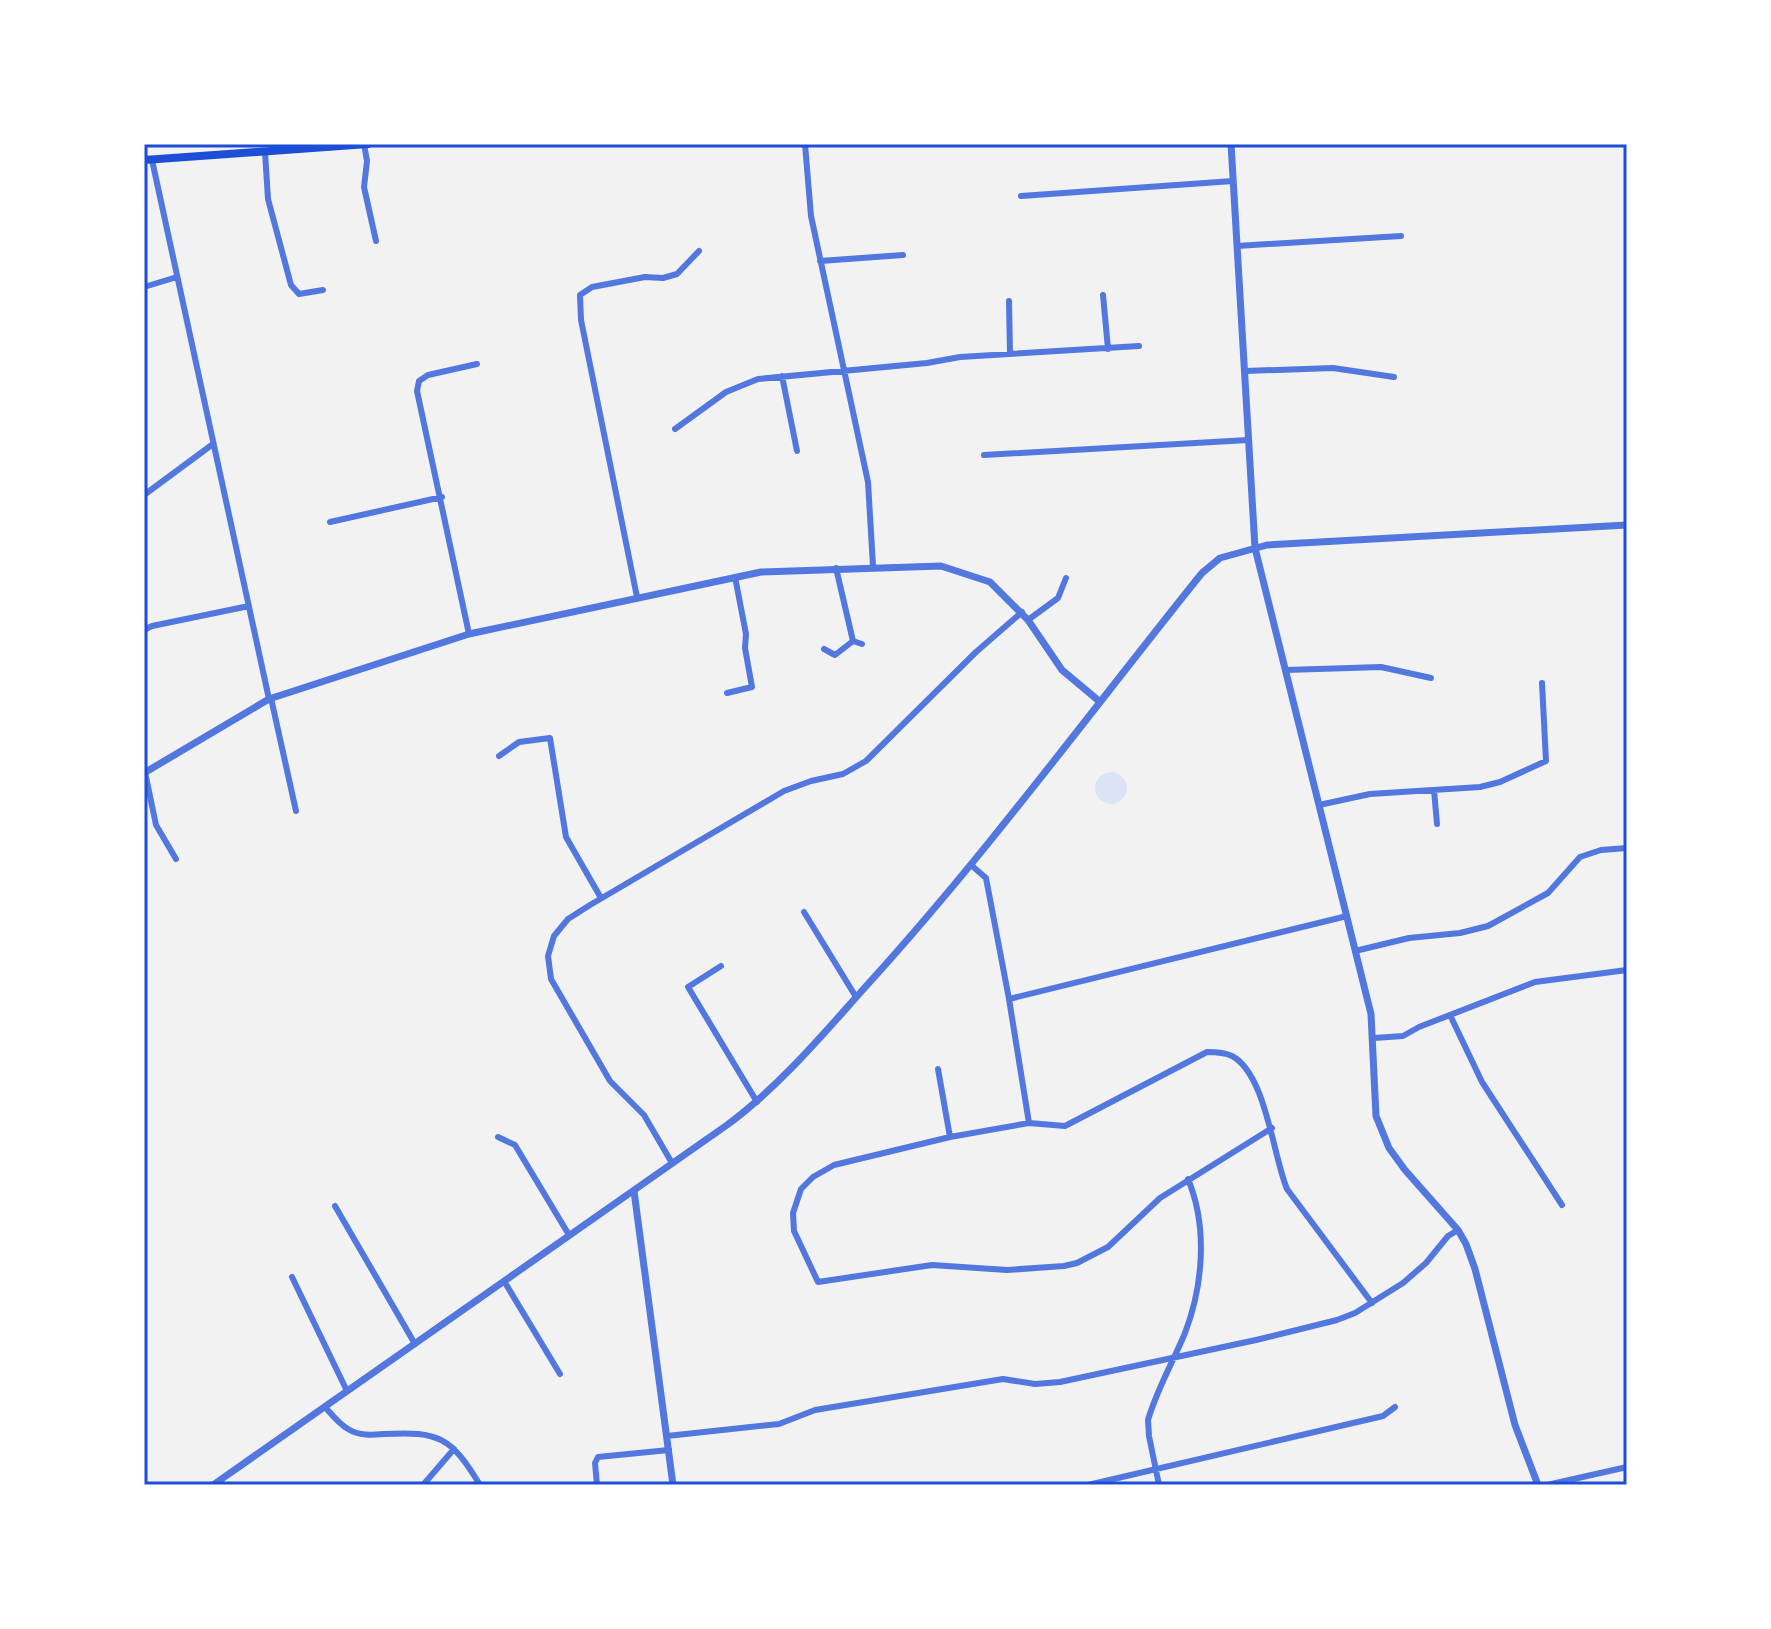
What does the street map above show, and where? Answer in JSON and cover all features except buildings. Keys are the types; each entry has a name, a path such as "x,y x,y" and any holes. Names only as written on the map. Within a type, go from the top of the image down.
{"main road":[{"path":"148,160 366,144"}],"street":[{"path":"366,144 364,187 376,241"},
{"path":"805,144 811,216 868,482 873,566"},
{"path":"1231,144 1255,548 1371,1014 1374,1106 1381,1135 1405,1170 1458,1230 1475,1269 1515,1425 1538,1485"},
{"path":"265,152 268,199 291,285 299,294 323,290"},
{"path":"148,160 296,811"},
{"path":"1021,196 1233,181"},
{"path":"1237,246 1401,236"},
{"path":"637,597 581,320 580,295 592,287 677,274 699,251"},
{"path":"820,261 903,255"},
{"path":"144,287 177,277"},
{"path":"1103,295 1108,349"},
{"path":"1009,301 1010,354"},
{"path":"675,429 726,392 758,379 960,357 1139,346"},
{"path":"469,634 417,391 419,381 428,375 477,364"},
{"path":"1245,371 1333,368 1394,377"},
{"path":"782,376 797,451"},
{"path":"984,455 1248,440"},
{"path":"144,495 213,444"},
{"path":"330,522 442,497"},
{"path":"213,1485 757,1102 944,899 1209,565 1220,558 1255,548 1627,525"},
{"path":"176,859 156,825 144,773 270,698 469,634 761,572 941,566 990,582 1025,616 1062,670 1099,701"},
{"path":"836,568 853,641"},
{"path":"727,693 752,687 735,577"},
{"path":"672,1163 644,1115 610,1081 549,971 549,948 557,930 568,919 601,898 784,791 843,774 866,761 985,644 1058,598 1066,578"},
{"path":"144,630 249,606"},
{"path":"853,641 862,644"},
{"path":"824,649 835,655 853,641"},
{"path":"1286,670 1381,667 1431,678"},
{"path":"1319,805 1370,794 1489,786 1546,761 1542,683"},
{"path":"499,756 519,742 550,738 566,837 601,898"},
{"path":"1434,790 1437,824"},
{"path":"1355,951 1409,938 1460,933 1488,926 1548,893 1580,857 1593,851 1627,848"},
{"path":"971,865 986,878 1029,1123"},
{"path":"804,912 856,997"},
{"path":"1009,999 1347,916"},
{"path":"721,966 688,987 757,1102"},
{"path":"1374,1038 1403,1036 1535,982 1627,970"},
{"path":"1450,1015 1482,1082 1562,1205"},
{"path":"1272,1128 1160,1198 1108,1247 1064,1266 1007,1270 932,1265 818,1282 794,1231 793,1213 801,1189 813,1177 834,1165 950,1137 1029,1123 1065,1126 1207,1052 1232,1056 1241,1063 1254,1083 1272,1128 1278,1168 1287,1189 1372,1303"},
{"path":"938,1069 950,1137"},
{"path":"498,1137 515,1145 569,1235"},
{"path":"1159,1485 1148,1420 1186,1329 1200,1277 1200,1229 1196,1201 1188,1179"},
{"path":"634,1191 673,1485"},
{"path":"335,1206 415,1344"},
{"path":"667,1436 779,1424 815,1410 1003,1379 1048,1384 1173,1359 1337,1320 1372,1303 1416,1273 1448,1236 1458,1230"},
{"path":"292,1277 347,1391"},
{"path":"504,1281 560,1374"},
{"path":"325,1407 343,1426 355,1433 425,1433 436,1436 454,1449 480,1485"},
{"path":"1088,1485 1383,1416 1395,1407"},
{"path":"423,1485 454,1449"},
{"path":"597,1485 595,1463 598,1457 669,1450"},
{"path":"1547,1485 1627,1467"}],"shaded area":[{"path":"1111,772 1122,777 1127,788 1122,799 1111,804 1100,799 1095,788 1100,777"}]}
